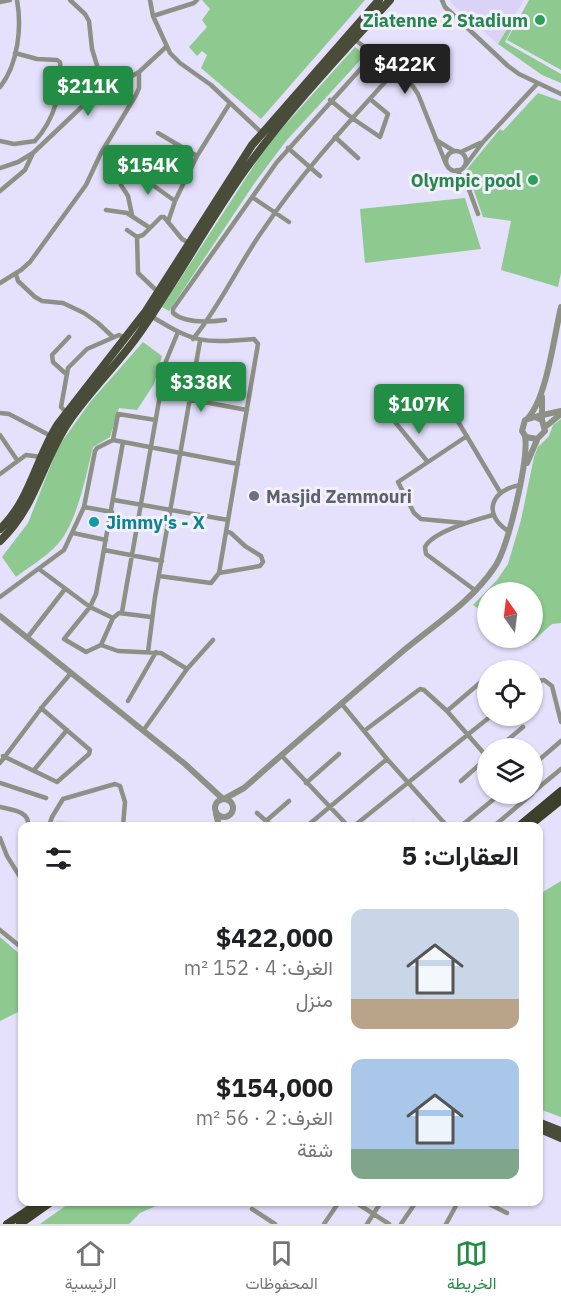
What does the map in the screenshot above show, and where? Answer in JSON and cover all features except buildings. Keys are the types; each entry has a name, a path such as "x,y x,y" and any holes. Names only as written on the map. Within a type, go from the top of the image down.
{"highway":[{"path":"524,822 561,791"},
{"path":"534,822 561,800"},
{"path":"7,1224 34,1206"},
{"path":"20,1224 45,1206"}],"main road":[{"path":"0,529 21,504 51,436 66,412 126,338 158,292 236,168 262,133 379,0"},
{"path":"0,541 18,522 29,505 52,449 65,428 140,333 249,164 272,134 390,0"},
{"path":"543,1124 561,1131"},
{"path":"543,1130 561,1138"}],"street":[{"path":"0,3 10,0"},
{"path":"0,86 15,53 20,22 17,0"},
{"path":"70,0 89,21 93,49 105,91"},
{"path":"150,0 153,16 166,47 174,58 202,78 262,133"},
{"path":"153,16 194,3 196,0"},
{"path":"442,0 445,7 508,66 537,84 561,94"},
{"path":"354,39 410,82 418,94 446,164 451,169 457,170 465,165 483,142 537,84"},
{"path":"0,168 18,162 33,153 90,99 139,72 166,47"},
{"path":"15,53 24,57 59,60 60,62 57,102 35,141"},
{"path":"225,320 207,322 177,316 173,313 173,309 288,148 373,55"},
{"path":"193,339 207,322 275,213 335,137 396,70"},
{"path":"0,284 30,262 86,185 101,153 136,95 139,88 139,72"},
{"path":"330,100 377,136 381,136 388,114 370,99"},
{"path":"168,222 189,171 230,103"},
{"path":"158,133 197,156"},
{"path":"335,137 358,158"},
{"path":"434,138 454,152"},
{"path":"0,141 14,144 35,141 42,145"},
{"path":"446,164 448,155 483,142"},
{"path":"288,148 320,176"},
{"path":"461,152 466,159 465,165"},
{"path":"0,191 25,170 33,153"},
{"path":"176,201 132,171 156,154 189,171"},
{"path":"457,170 468,187 478,214"},
{"path":"122,185 128,196 132,215"},
{"path":"252,198 289,222"},
{"path":"106,210 132,215 150,228"},
{"path":"136,237 143,235 161,217 182,239 189,243"},
{"path":"127,230 136,237 138,273 158,292"},
{"path":"16,274 18,281 42,301 63,303 84,313 112,337"},
{"path":"537,417 561,307"},
{"path":"152,315 178,332 200,341 228,342 254,339 258,342 219,573 211,583 159,576"},
{"path":"122,612 166,361 178,332"},
{"path":"66,412 61,406 65,373 68,368 87,349 118,335 126,338"},
{"path":"65,373 53,362 52,355 69,337"},
{"path":"148,652 151,617 200,341"},
{"path":"542,390 534,410 545,427"},
{"path":"160,394 247,410"},
{"path":"447,404 500,492"},
{"path":"524,469 525,436 522,427 537,417 561,412"},
{"path":"215,809 218,802 244,788 417,639 456,611 476,591 496,565 505,546 524,469 537,439 543,435 545,427 561,412"},
{"path":"0,413 9,414 51,436"},
{"path":"113,440 118,414 156,420"},
{"path":"395,422 427,461"},
{"path":"0,435 18,460"},
{"path":"464,524 421,519 414,513 398,482 467,436"},
{"path":"525,436 537,439"},
{"path":"0,597 64,550 84,507 95,451 98,448 113,440 238,464"},
{"path":"123,442 96,594 90,606 64,639 86,652 101,645 113,618 122,612 151,617"},
{"path":"0,474 30,454 41,457"},
{"path":"508,531 493,515 493,504 500,492 520,485"},
{"path":"114,500 228,520"},
{"path":"84,507 112,512"},
{"path":"476,591 424,551 426,543 432,539 464,524 493,515"},
{"path":"219,573 260,566 263,562 261,556 226,531"},
{"path":"73,533 106,540"},
{"path":"104,550 162,561"},
{"path":"39,569 90,606 113,618"},
{"path":"27,638 65,589"},
{"path":"0,616 185,764 204,783 230,801 233,807"},
{"path":"143,731 187,669 213,640"},
{"path":"101,645 118,651 156,652 168,656 187,669"},
{"path":"128,700 156,652"},
{"path":"0,763 3,756 71,673"},
{"path":"543,680 552,686 561,722"},
{"path":"447,711 477,685"},
{"path":"364,731 420,688 447,711 477,747"},
{"path":"341,703 443,822"},
{"path":"3,756 59,782 89,753 90,750 41,708"},
{"path":"359,822 479,726"},
{"path":"510,738 523,727"},
{"path":"34,770 67,730"},
{"path":"543,757 561,741"},
{"path":"306,783 339,754"},
{"path":"281,755 344,822"},
{"path":"312,822 387,759"},
{"path":"461,781 477,767"},
{"path":"543,784 561,769"},
{"path":"0,783 46,798"},
{"path":"204,783 218,822"},
{"path":"51,822 52,817 63,800 115,784 120,786 125,800 123,822"},
{"path":"228,822 244,788"},
{"path":"257,813 266,821 289,801"},
{"path":"466,822 488,804"},
{"path":"499,822 520,804"},
{"path":"0,807 24,814 29,822"},
{"path":"215,809 221,817 230,816"},
{"path":"0,838 7,856 18,874"},
{"path":"0,930 18,945"},
{"path":"324,1224 336,1206"},
{"path":"361,1206 389,1224"},
{"path":"367,1224 379,1206"},
{"path":"401,1224 413,1206"},
{"path":"446,1224 456,1206"},
{"path":"493,1206 507,1213"},
{"path":"252,1209 275,1224"}],"shaded area":[{"path":"451,0 524,0 498,44 451,3"}],"green space":[{"path":"202,0 365,0 261,119 201,68 207,55 202,51 197,56 189,47 207,27 202,20 210,9"},
{"name":"Ziatenne 2 Stadium","path":"529,0 561,0 561,70 507,40"},
{"path":"513,19 517,20 505,42 561,74 561,83 542,75 498,44"},
{"path":"355,47 365,55 286,141 256,181 169,311 162,307 268,144"},
{"name":"Olympic pool","path":"538,93 561,101 561,273 558,287 501,270 511,221 483,217 474,191 463,174 500,129 503,131"},
{"path":"465,198 481,249 365,263 360,209"},
{"path":"143,342 162,356 154,384 137,410 119,408 110,437 93,447 79,501 62,539 45,556 16,577 2,557 28,523 58,447 91,401"},
{"path":"561,419 561,623 552,624 543,632 543,582 495,582 508,564 521,520 534,457 538,447 549,436 553,425"},
{"path":"561,881 561,1117 543,1110 543,892"},
{"path":"0,937 18,953 18,1012 0,1021"},
{"path":"65,1206 156,1206 140,1213 129,1224 40,1224"}],"place":[{"name":"Ziatenne 2 Stadium","path":"540,20"},
{"name":"Olympic pool","path":"533,180"},
{"name":"Masjid Zemmouri","path":"254,496"},
{"name":"Jimmy's - X","path":"94,522"}]}
